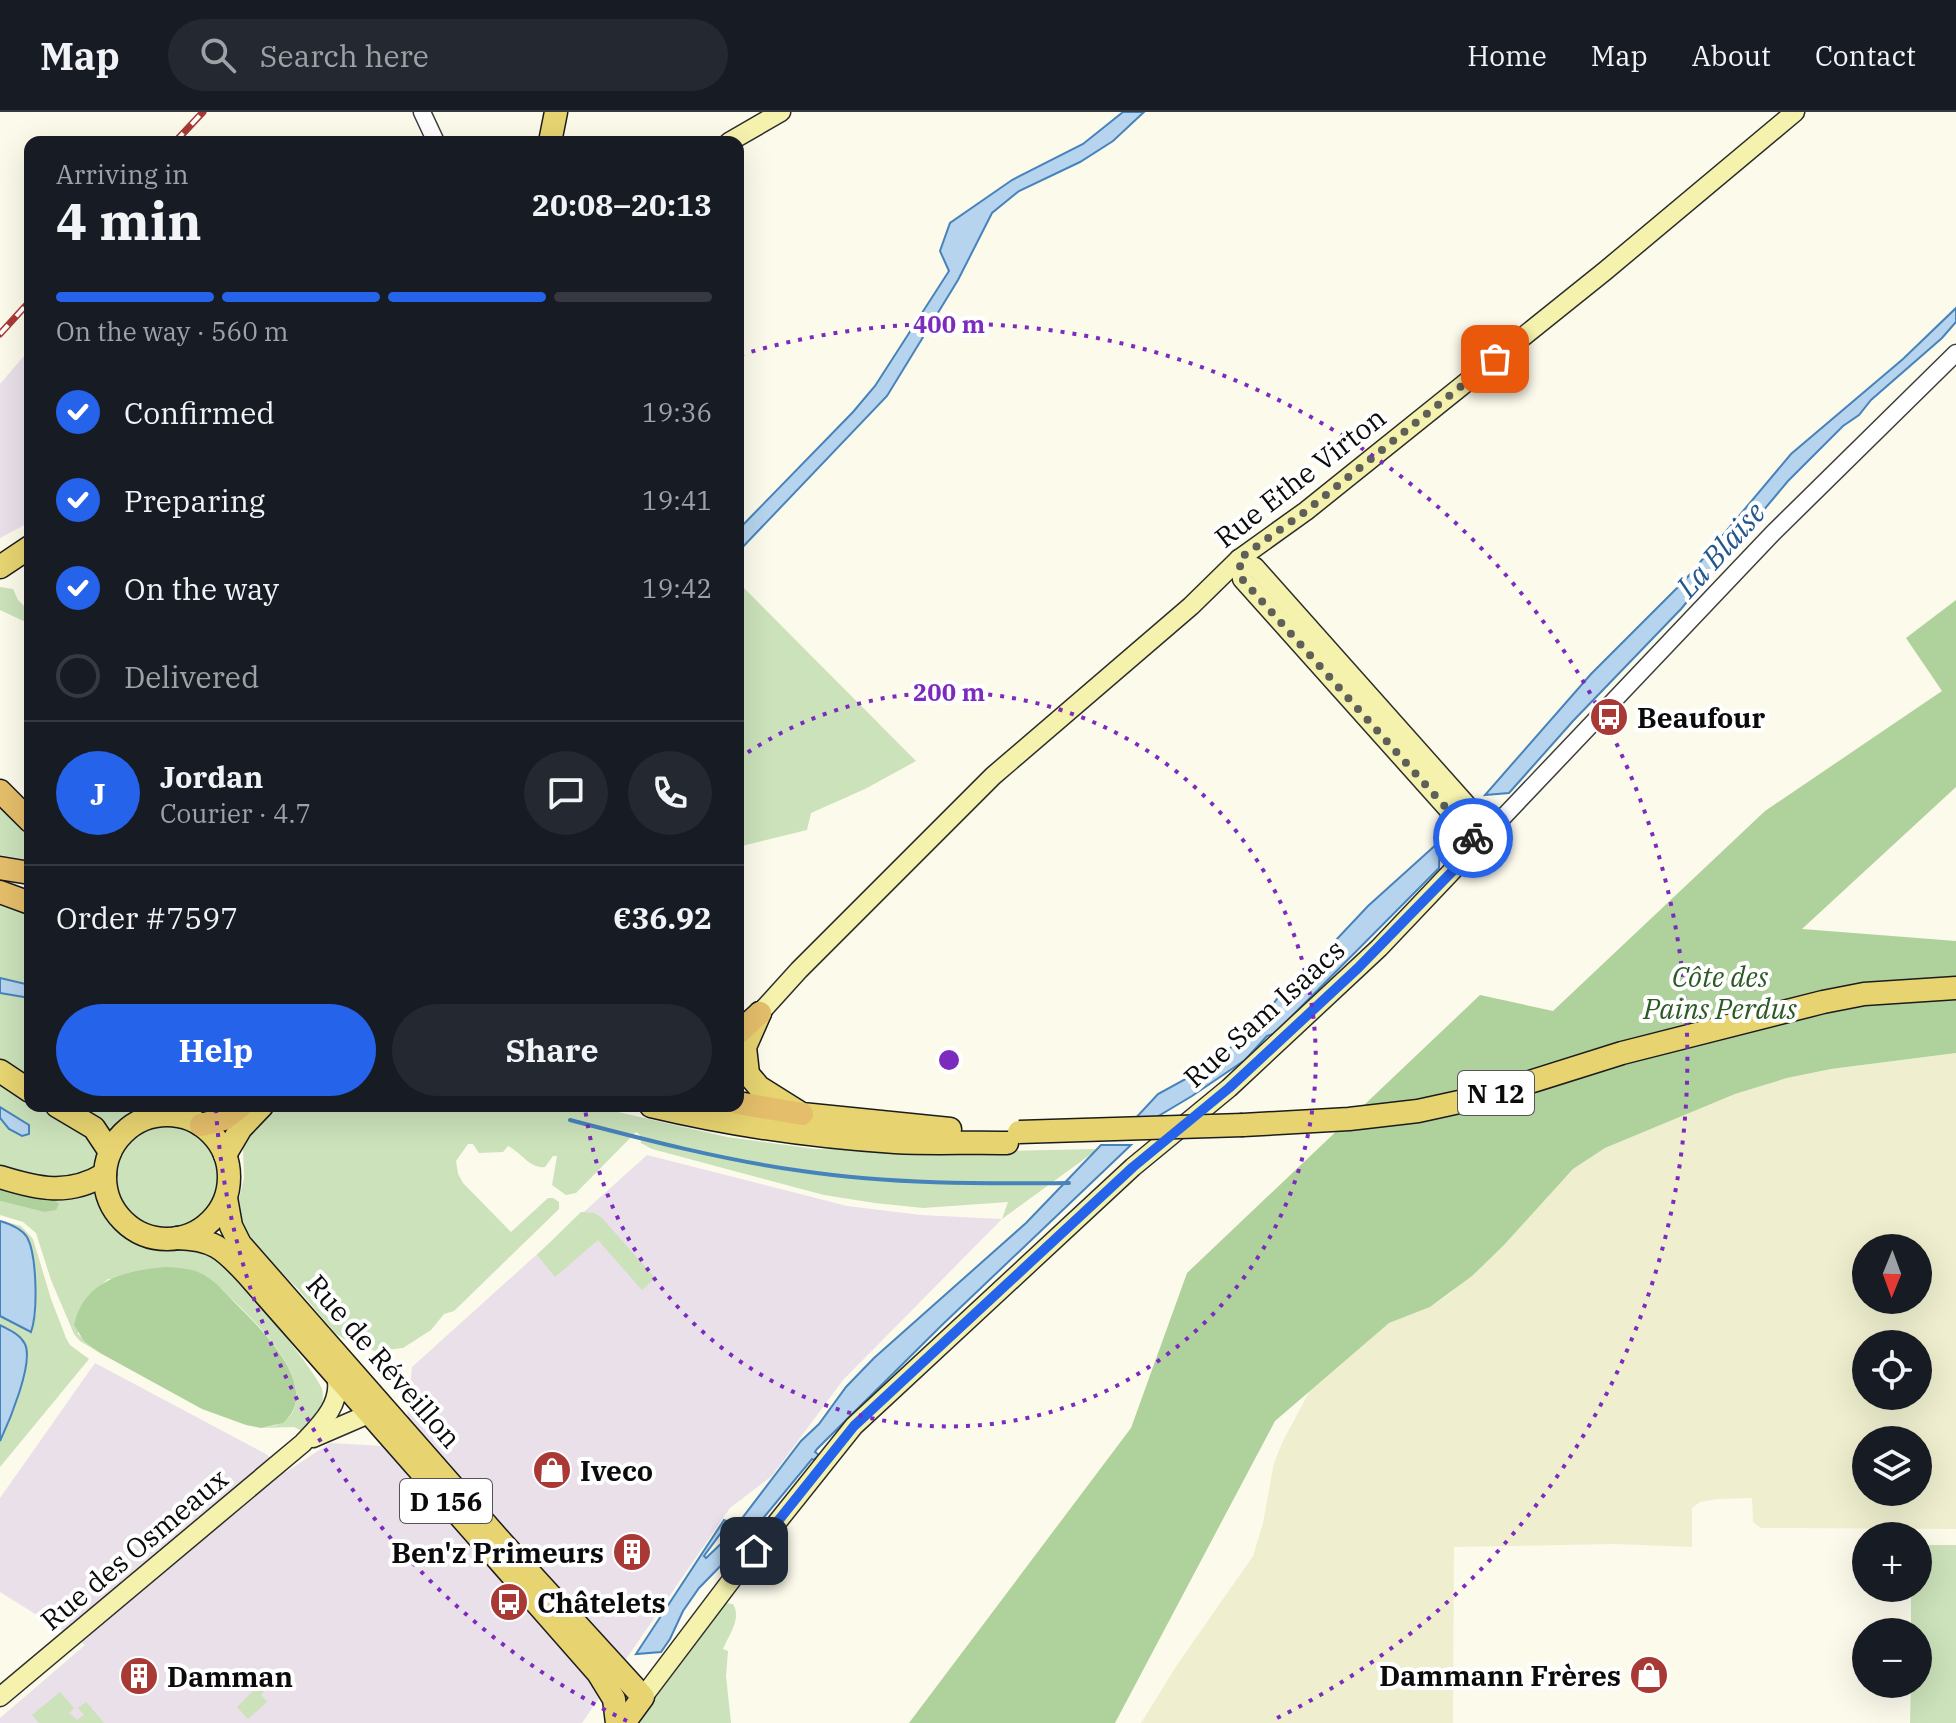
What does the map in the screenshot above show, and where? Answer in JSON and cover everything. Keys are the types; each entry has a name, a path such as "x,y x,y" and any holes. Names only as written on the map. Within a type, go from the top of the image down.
{"highway":[{"path":"0,791 24,815"},
{"path":"0,868 24,872"},
{"path":"0,889 24,900"},
{"path":"744,1028 760,1013"},
{"name":"N 12","path":"744,1104 802,1114"},
{"path":"201,1125 224,1119 233,1112"}],"main road":[{"path":"551,136 556,112"},
{"path":"562,136 565,112"},
{"path":"739,136 781,112"},
{"name":"Rue Ethe Virton","path":"760,1013 993,776 1191,606 1245,568 1306,511 1605,271 1795,112"},
{"path":"0,553 24,539"},
{"path":"0,567 24,551"},
{"path":"1245,568 1484,837"},
{"name":"Rue Sam Isaacs","path":"634,1709 739,1570 854,1426 1133,1167 1229,1088 1379,948 1484,837"},
{"path":"0,889 24,891"},
{"name":"N 12","path":"682,1112 769,1129 899,1142 1235,1131 1431,1109 1482,1097 1622,1053 1742,1022 1864,994 1956,988"},
{"path":"760,1013 745,1047 748,1074 759,1087 802,1114"},
{"path":"0,1071 24,1087"},
{"path":"0,1177 69,1189 86,1185 108,1163 128,1128 149,1117 173,1115 201,1125 216,1138 225,1155 229,1173 226,1198 216,1215 196,1232 177,1238 151,1237 128,1225 112,1205 106,1187 108,1163 94,1128 67,1112"},
{"path":"225,1155 241,1128 256,1112"},
{"name":"N 12","path":"802,1114 1013,1138"},
{"name":"Rue de Réveillon","path":"226,1198 231,1226 240,1244 367,1402 598,1673 634,1709"},
{"name":"Rue de Réveillon","path":"177,1238 203,1240 227,1252 336,1375 367,1402 498,1538 634,1709"},
{"path":"331,1409 337,1394 336,1375"},
{"name":"Rue des Osmeaux","path":"303,1443 331,1409 367,1402"},
{"name":"Rue des Osmeaux","path":"0,1697 303,1443 367,1402"},
{"name":"Rue de Réveillon","path":"598,1673 614,1699 617,1723"}],"street":[{"path":"422,112 433,136"},
{"name":"Rue Sam Isaacs","path":"1484,837 1767,540 1956,353"}],"shaded area":[{"path":"24,356 24,525 0,538 0,384"},
{"path":"647,1155 847,1206 921,1215 1002,1219 843,1380 772,1476 730,1508 582,1723 0,1723 0,1718 85,1645 0,1592 0,1498 95,1363 266,1454 286,1472 330,1443 382,1446 407,1418 412,1367"}],"green space":[{"path":"0,587 13,589 24,606 24,621 0,610"},
{"path":"744,588 916,761 865,789 811,813 807,830 744,846"},
{"name":"Côte des Pains Perdus","path":"1956,600 1956,787 1802,929 1956,941 1956,1053 1831,1069 1787,1078 1735,1094 1605,1148 1573,1169 1472,1276 1430,1307 1389,1323 1275,1421 1115,1723 909,1723 1131,1428 1187,1273 1480,995 1553,1011 1765,811 1942,691 1906,638"},
{"path":"0,797 24,819 24,859 0,855"},
{"path":"0,905 24,910 24,984 0,978"},
{"path":"0,993 24,997 24,1079 0,1064"},
{"name":"Côte des Pains Perdus","path":"1956,1053 1956,1529 1932,1529 1932,1522 1852,1522 1852,1528 1761,1528 1753,1522 1752,1498 1718,1499 1700,1502 1692,1508 1692,1547 1615,1544 1454,1547 1453,1723 1141,1723 1177,1665 1253,1556 1263,1523 1274,1463 1315,1381 1389,1323 1430,1307 1449,1294 1504,1245 1573,1169 1605,1148 1735,1094 1787,1078"},
{"path":"0,1083 24,1097 24,1112 54,1112 60,1115 77,1127 99,1150 95,1167 73,1183 0,1167"},
{"path":"77,1112 142,1112 121,1124 108,1137"},
{"path":"268,1112 618,1112 727,1137 815,1149 952,1152 1098,1149 1002,1219 1008,1202 923,1208 824,1195 652,1149 641,1143 641,1136 636,1132 576,1193 566,1195 552,1185 557,1156 553,1156 545,1167 540,1167 508,1146 503,1152 479,1153 473,1144 468,1144 456,1161 458,1174 511,1232 548,1198 559,1202 559,1209 454,1311 444,1314 431,1330 403,1348 377,1351 360,1348 336,1334 297,1288 260,1252 241,1225 238,1203 244,1178 243,1149 259,1120"},
{"path":"168,1126 188,1130 205,1141 216,1158 220,1178 216,1198 205,1215 188,1226 168,1230 148,1226 131,1215 120,1198 116,1178 120,1158 131,1141 148,1130"},
{"path":"0,1186 53,1199 59,1204 56,1210 44,1212 0,1201"},
{"path":"97,1186 106,1213 133,1240 159,1249 207,1249 233,1273 289,1341 322,1389 321,1408 307,1427 302,1431 294,1427 261,1428 282,1422 293,1411 296,1390 292,1374 272,1341 221,1288 108,1279 86,1302 78,1334 100,1353 80,1341 74,1334 51,1280 36,1233 23,1222 0,1215 0,1201 44,1212 53,1199"},
{"path":"581,1212 601,1217 655,1278 642,1290 598,1240 555,1277 537,1255"},
{"path":"0,1220 21,1226 33,1239 66,1338 70,1345 89,1359 0,1467 0,1441 23,1378 15,1333 0,1325 0,1316 31,1332 36,1305 32,1278 12,1224"},
{"path":"167,1267 194,1271 210,1279 275,1347 293,1379 296,1395 293,1410 283,1423 261,1428 202,1409 100,1353 84,1341 74,1325 79,1309 98,1287 123,1275"},
{"path":"1932,1545 1956,1545 1956,1723 1910,1723 1911,1698 1932,1698 1932,1618 1911,1618 1911,1602 1932,1602"},
{"path":"726,1603 733,1604 736,1615 723,1649 728,1651 726,1676 731,1723 635,1723"},
{"path":"261,1683 266,1689 261,1695 267,1702 248,1719 237,1707"},
{"path":"60,1692 74,1708 69,1713 77,1720 84,1715 78,1708 86,1702 104,1723 39,1723 32,1715"}],"water":[{"path":"1123,112 1144,112 1113,141 1080,162 1019,191 992,213 958,280 887,396 744,546 744,524 875,386 949,271 940,251 950,223 1012,180 1083,144"},
{"name":"La Blaise","path":"1956,308 1956,322 1942,338 1871,400 1859,415 1843,426 1788,481 1681,609 1573,721 1509,793 1485,795 1591,674 1686,579 1791,454 1903,359"},
{"path":"1440,841 1439,868 1274,1034 1267,1036 1245,1060 1192,1096 1155,1118 1132,1122 1158,1094 1204,1069 1258,1024 1283,991 1299,979 1298,974 1304,974 1368,906"},
{"path":"0,978 24,984 24,997 0,993"},
{"path":"0,1107 29,1125 29,1134 22,1136 9,1129 0,1118"},
{"path":"1101,1145 1131,1145 817,1449 815,1452 819,1455 812,1459 741,1545 699,1588 661,1652 636,1654 724,1520 729,1522 704,1556 706,1558 727,1538 846,1387 874,1358 1026,1223"},
{"path":"0,1221 22,1231 30,1245 35,1284 31,1332 0,1316"},
{"path":"0,1325 20,1338 27,1353 19,1392 0,1441"}],"waterway":[{"path":"570,1120 714,1155 835,1175 935,1182 1069,1183"}],"railway":[{"path":"181,136 203,112"},
{"path":"0,334 24,308"}],"way so far":[{"path":"1473,838 1242,579 1239,559 1306,511 1495,359"}],"place":[{"name":"Beaufour","path":"1609,717"},
{"name":"Iveco","path":"552,1470"},
{"name":"Ben'z Primeurs","path":"632,1552"},
{"name":"Châtelets","path":"509,1602"},
{"name":"Dammann Frères","path":"1649,1675"},
{"name":"Damman","path":"139,1676"}],"route":[{"path":"754,1551 854,1426 989,1298 1133,1167 1229,1088 1379,948 1479,844 1473,838"}]}
